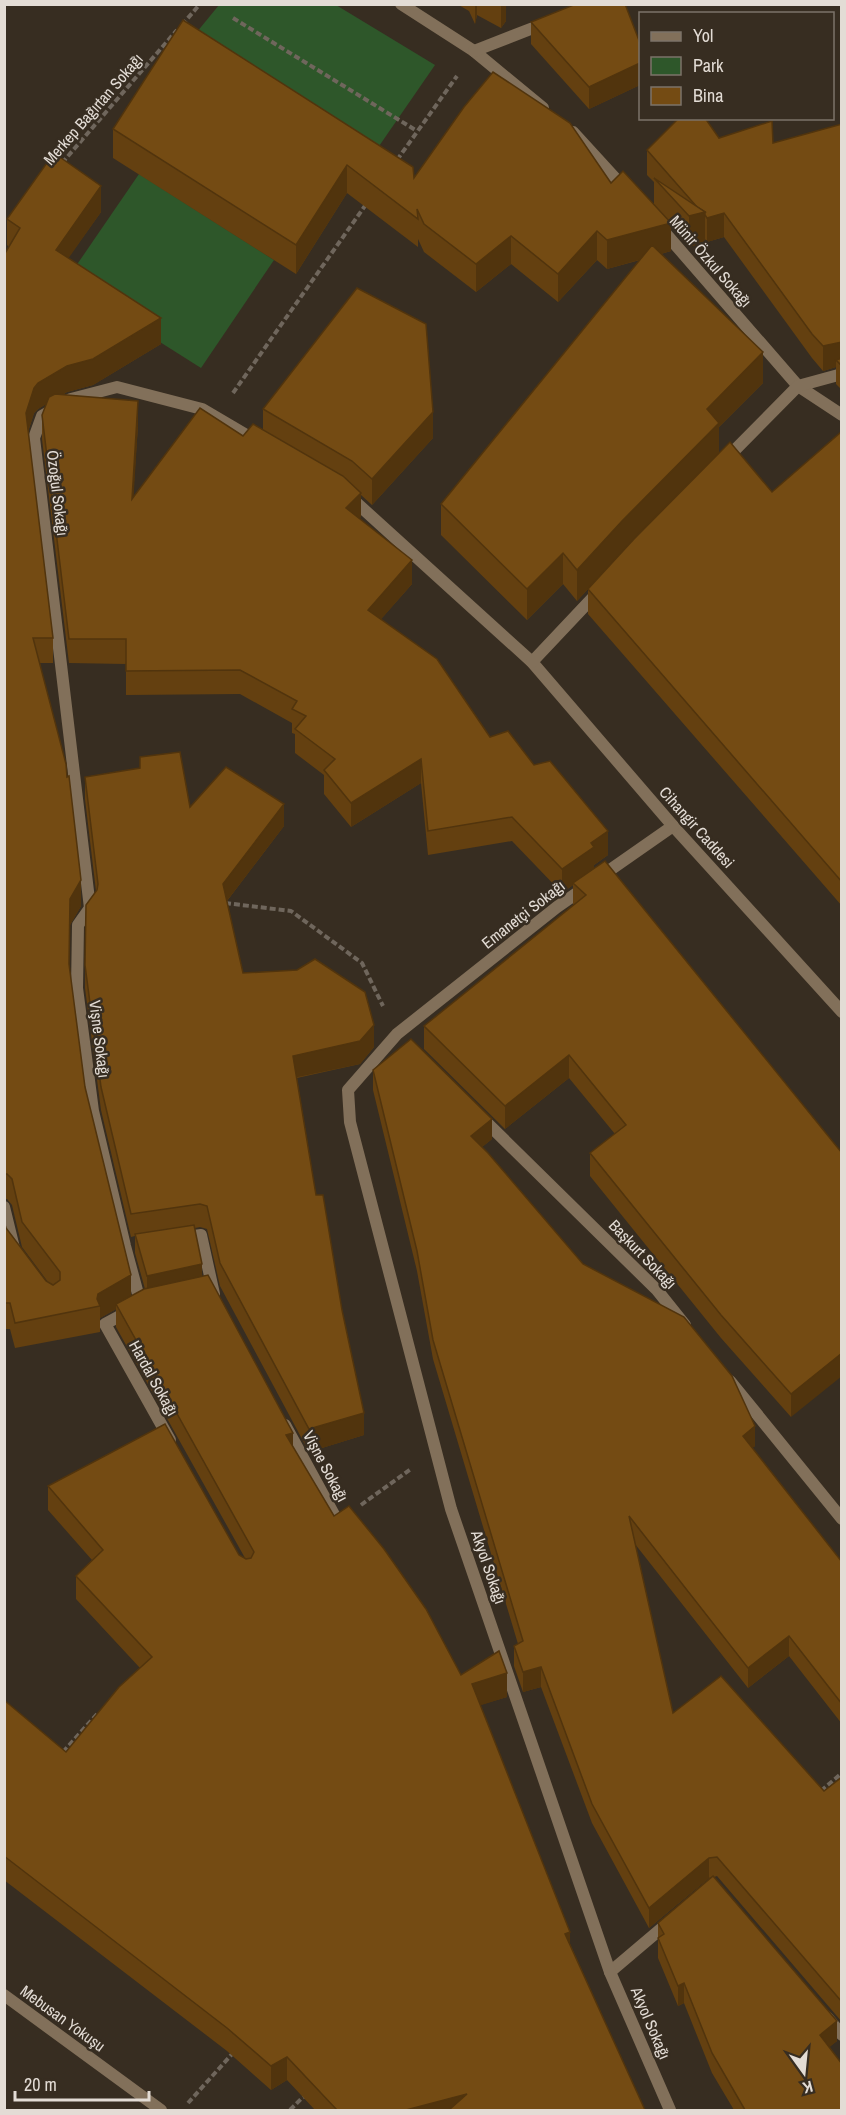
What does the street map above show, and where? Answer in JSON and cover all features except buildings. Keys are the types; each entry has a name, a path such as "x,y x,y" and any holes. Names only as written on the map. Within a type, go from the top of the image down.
{"street":[{"path":"400,4 474,51 562,123 575,134 636,201"},
{"path":"474,51 562,17"},
{"name":"Münir Özkul Sokağı","path":"652,218 798,386 842,415"},
{"path":"717,468 798,386 842,374"},
{"name":"Özoğul Sokağı","path":"90,908 34,438 42,416 71,399 117,387 202,409 267,447"},
{"path":"338,488 348,494 532,662 606,582"},
{"name":"Cihangir Caddesi","path":"532,662 673,826 842,1012"},
{"name":"Emanetçi Sokağı","path":"401,1038 557,907 673,826"},
{"name":"Vişne Sokağı","path":"90,908 78,925 76,988 93,1111 146,1304 105,1324"},
{"name":"Akyol Sokağı","path":"401,1038 348,1090 350,1122 451,1509 610,1972 670,2110"},
{"name":"Başkurt Sokağı","path":"473,1108 657,1290 694,1336"},
{"path":"4,1208 14,1251 21,1260"},
{"path":"168,1239 201,1235 207,1290 223,1310"},
{"name":"Hardal Sokağı","path":"105,1324 176,1449"},
{"path":"723,1372 842,1519"},
{"name":"Vişne Sokağı","path":"278,1410 338,1522"},
{"path":"610,1972 680,1913"},
{"name":"Mebusan Yokuşu","path":"4,1995 160,2110"},
{"path":"818,2008 842,2035"}],"path":[{"name":"Merkep Bağırtan Sokağı","path":"59,166 200,4"},
{"path":"233,18 417,131"},
{"path":"390,169 474,51"},
{"path":"216,417 370,198"},
{"path":"220,903 291,911 362,963 401,1038"},
{"path":"338,1522 436,1451"},
{"path":"61,1755 106,1705"},
{"path":"815,1796 842,1773"},
{"path":"182,2110 234,2052"},
{"path":"290,2110 311,2093"}],"green space":[{"path":"219,5 336,5 435,65 366,165 183,49"},
{"path":"139,174 274,260 201,368 65,282"}]}
